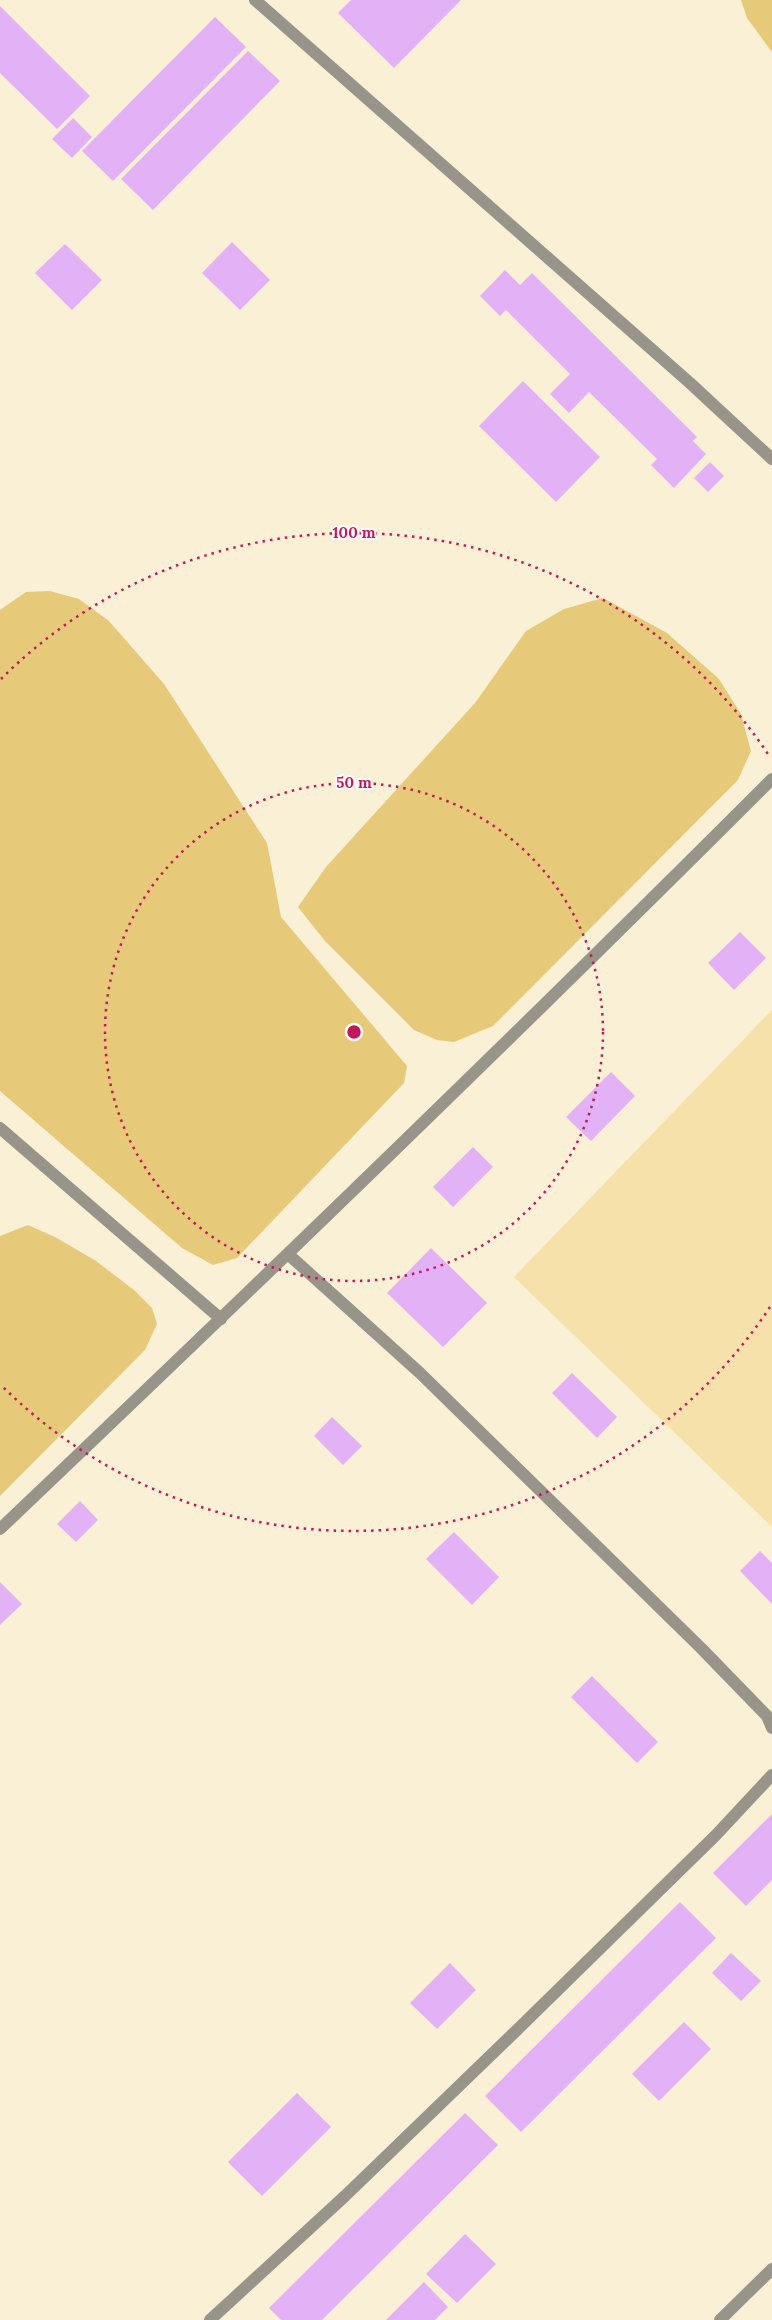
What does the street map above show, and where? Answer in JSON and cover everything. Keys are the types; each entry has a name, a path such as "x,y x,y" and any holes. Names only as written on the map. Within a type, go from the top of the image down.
{"lane":[{"path":"255,0 690,383 772,459"},
{"path":"0,1529 289,1255 567,984 772,779"},
{"path":"0,1128 221,1319"},
{"path":"289,1255 420,1373 680,1628 767,1716 772,1728"},
{"path":"210,2320 345,2196 520,2027 716,1835 772,1775"},
{"path":"720,2320 772,2269"}],"shaded area":[{"path":"741,0 772,0 772,52 747,18"},
{"path":"50,591 79,599 109,621 164,684 267,843 281,917 407,1066 404,1083 237,1258 213,1265 182,1248 0,1091 0,610 26,592"},
{"path":"603,598 667,633 719,679 741,714 751,751 738,780 493,1026 454,1042 437,1040 414,1030 325,941 298,907 326,867 475,703 526,631 564,609"},
{"path":"772,1010 772,1527 514,1277"},
{"path":"28,1225 55,1237 96,1261 134,1290 152,1308 157,1324 145,1350 0,1496 0,1236"}],"building":[{"path":"351,0 461,0 394,68 338,13"},
{"path":"0,6 90,96 57,129 0,73"},
{"path":"215,17 246,47 113,181 82,151"},
{"path":"248,51 280,81 153,210 121,179"},
{"path":"73,118 92,137 72,158 52,139"},
{"path":"232,242 270,280 240,310 202,273"},
{"path":"65,244 102,280 72,310 35,273"},
{"path":"505,270 520,285 532,273 697,437 693,441 706,454 674,488 651,465 657,459 589,392 569,413 550,394 570,374 506,310 500,316 480,296"},
{"path":"523,381 600,457 556,502 479,426"},
{"path":"710,462 724,476 708,492 694,478"},
{"path":"740,932 766,958 734,990 708,963"},
{"path":"611,1072 635,1096 591,1141 566,1117"},
{"path":"473,1147 493,1167 453,1207 433,1187"},
{"path":"431,1248 487,1303 443,1347 387,1293"},
{"path":"572,1373 617,1417 597,1438 552,1393"},
{"path":"332,1417 362,1446 343,1465 314,1436"},
{"path":"80,1501 98,1520 76,1542 57,1524"},
{"path":"454,1532 499,1577 472,1605 426,1559"},
{"path":"760,1551 772,1563 772,1604 740,1571"},
{"path":"0,1582 22,1604 0,1625"},
{"path":"592,1676 658,1742 637,1763 571,1697"},
{"path":"772,1814 772,1880 746,1906 713,1873"},
{"path":"680,1902 716,1938 521,2132 485,2096"},
{"path":"731,1953 761,1981 741,2001 712,1973"},
{"path":"450,1963 476,1990 437,2029 410,2003"},
{"path":"684,2022 711,2049 659,2101 632,2074"},
{"path":"297,2093 331,2127 262,2196 228,2162"},
{"path":"465,2113 498,2145 322,2320 281,2320 269,2308"},
{"path":"465,2234 496,2264 457,2303 426,2274"},
{"path":"424,2282 448,2307 435,2320 386,2320"}]}
